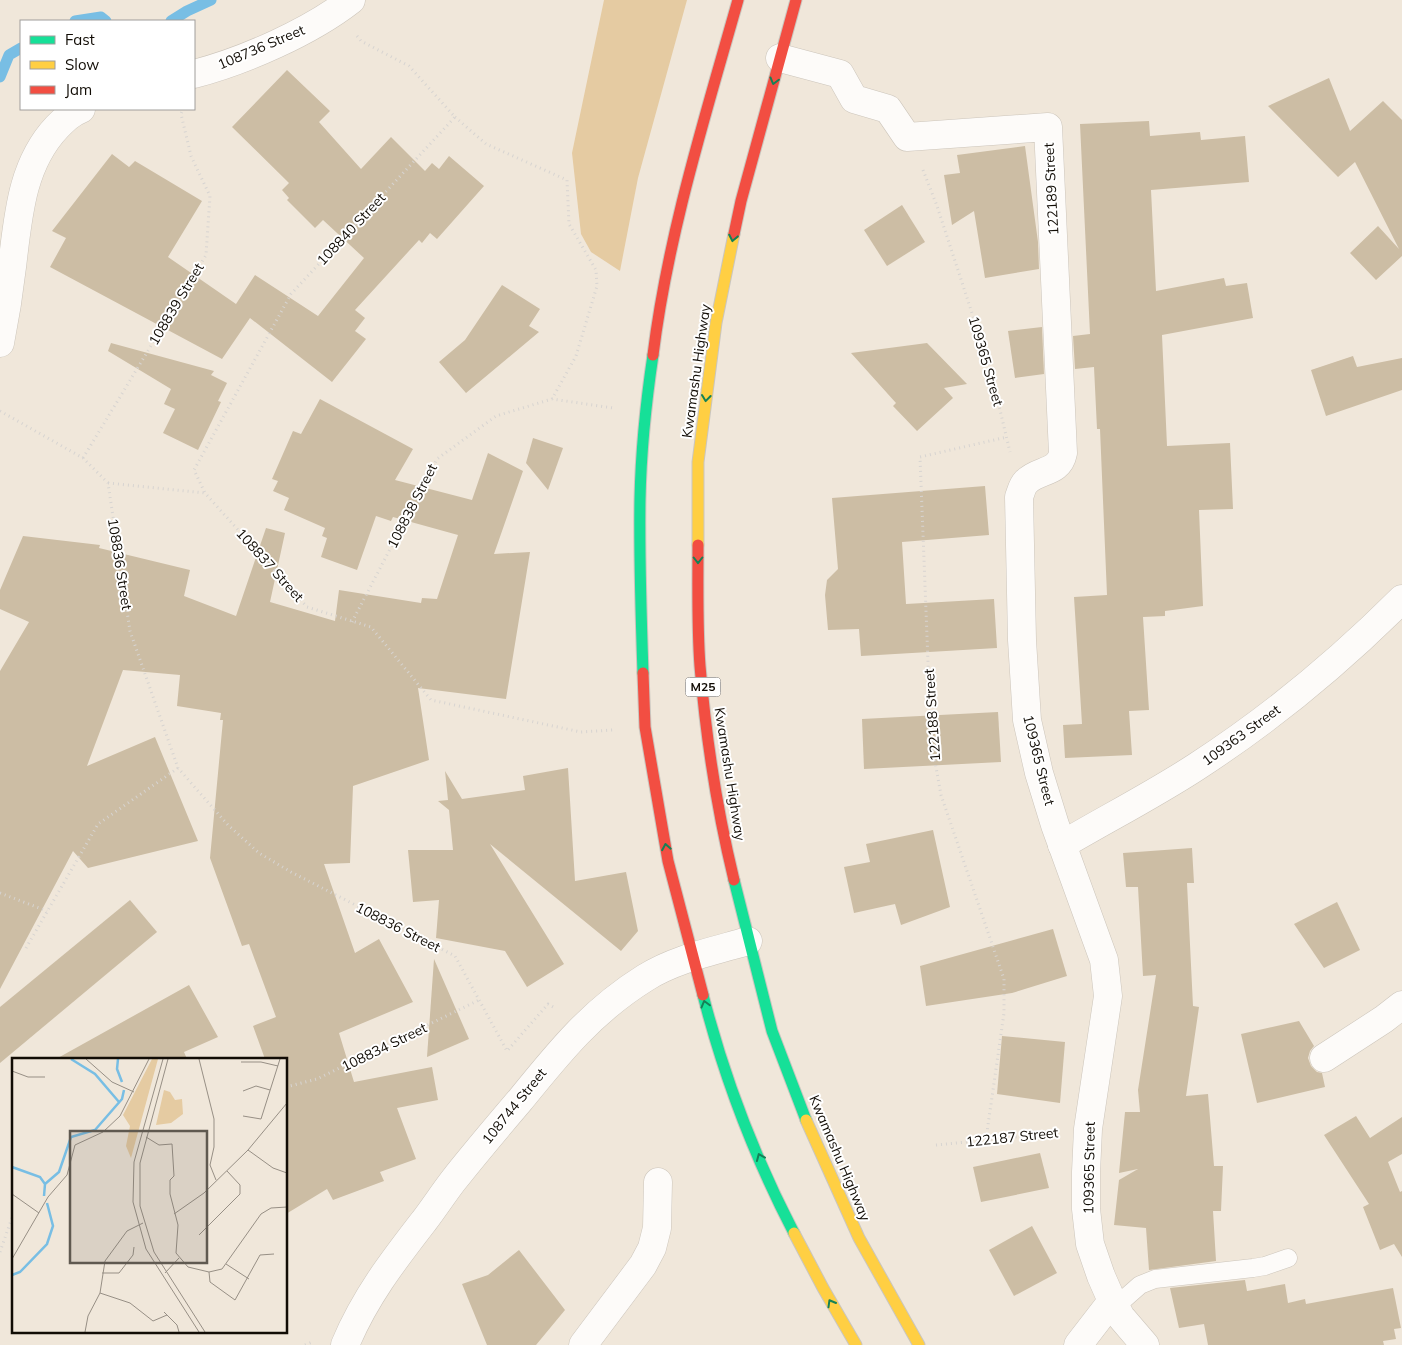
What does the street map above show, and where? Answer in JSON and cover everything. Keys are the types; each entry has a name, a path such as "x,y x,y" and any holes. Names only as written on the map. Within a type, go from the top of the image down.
{"main road":[{"path":"738,0 690,168 658,313 645,413 640,498 640,593 645,727 668,861 712,1031 745,1124 781,1208 823,1288 856,1345"},
{"name":"Kwamashu Highway","path":"796,0 741,201 716,323 698,462 698,585 702,685 712,773 726,848 772,1031 811,1132 859,1238 920,1345"}],"street":[{"name":"108736 Street","path":"195,74 253,54 294,36 344,5"},
{"path":"780,58 840,74 854,99 888,109 907,137"},
{"path":"0,343 21,197 32,166 48,136 71,113 78,110"},
{"name":"122189 Street","path":"907,137 1048,128 1063,453 1058,466 1027,480 1019,497"},
{"name":"109365 Street","path":"1019,497 1022,640 1027,720 1039,773 1062,845 1104,960 1108,996 1088,1129 1086,1209 1090,1244 1101,1276 1121,1317 1145,1345"},
{"name":"109363 Street","path":"1062,845 1197,767 1279,708 1370,631 1402,599"},
{"name":"108744 Street","path":"345,1345 352,1328 385,1272 462,1170 551,1060 584,1024 646,977 669,966 748,941"},
{"path":"1324,1058 1402,1005"},
{"path":"583,1345 643,1265 652,1248 657,1228 658,1182"},
{"path":"1078,1345 1114,1304"}],"lane":[{"path":"1114,1304 1140,1285 1155,1279 1259,1267 1288,1258"}],"path":[{"path":"344,5 361,41 409,66 455,117 486,144 567,180 569,224 596,270 597,286 576,356 552,399"},
{"name":"108839 Street","path":"83,458 206,255 210,196 192,156 181,114 183,110"},
{"name":"108840 Street","path":"205,493 194,470 291,294 455,117"},
{"name":"109365 Street","path":"907,137 920,162 940,215 990,368 1019,497"},
{"name":"108838 Street","path":"352,622 437,459 496,416 552,399 645,413"},
{"path":"0,411 83,458 108,483 205,493"},
{"name":"122188 Street","path":"986,1139 1004,1013 1004,979 941,795 931,739 920,457 1007,437"},
{"name":"108836 Street","path":"108,483 130,631 178,768 228,825 259,853 291,872 455,956 507,1050 548,1004 584,1024"},
{"name":"108837 Street","path":"205,493 307,607 371,627 431,700 581,732 645,727"},
{"path":"26,948 98,824 178,768"},
{"path":"0,893 47,911"},
{"name":"108834 Street","path":"288,1086 317,1079 479,1000"},
{"name":"122187 Street","path":"936,1145 1088,1129"},
{"path":"0,1252 12,1218"}],"shaded area":[{"path":"604,0 687,0 638,178 620,271 591,252 581,234 572,153"}],"building":[{"path":"287,70 330,111 319,122 361,169 391,137 425,171 432,163 439,169 449,156 484,186 437,239 430,233 422,243 419,240 355,310 365,318 355,331 366,339 332,382 250,318 222,359 50,267 66,238 52,231 112,154 129,167 135,161 202,201 168,257 236,304 255,275 318,316 364,258 323,220 315,228 287,200 289,198 282,190 289,183 232,127"},
{"path":"1329,78 1350,131 1383,101 1402,120 1402,256 1376,280 1350,253 1378,226 1399,249 1355,162 1338,177 1268,106"},
{"path":"1149,121 1150,136 1200,132 1201,140 1245,136 1249,182 1151,190 1156,291 1224,278 1226,286 1247,283 1253,318 1162,335 1167,446 1230,443 1233,509 1199,510 1203,606 1165,611 1165,616 1143,617 1149,710 1129,711 1132,755 1065,758 1063,725 1082,724 1074,597 1107,595 1100,429 1097,429 1094,367 1075,369 1073,336 1090,334 1080,124"},
{"path":"1025,146 1038,242 1039,269 985,278 974,211 952,225 944,175 960,173 957,155"},
{"path":"902,205 925,242 887,266 864,230"},
{"path":"502,285 540,309 529,326 539,332 466,393 439,362 465,340"},
{"path":"1042,327 1044,374 1015,378 1008,331"},
{"path":"111,343 214,371 211,375 227,383 218,401 221,402 198,450 163,433 175,409 164,404 171,389 108,351"},
{"path":"927,343 967,384 944,388 953,398 917,431 893,406 896,403 851,353"},
{"path":"1353,356 1357,367 1402,358 1402,390 1326,416 1311,370"},
{"path":"320,399 413,449 395,480 472,500 488,453 523,471 494,554 530,552 506,699 418,688 429,760 353,786 350,863 324,864 355,953 379,939 413,1002 339,1033 354,1082 432,1067 438,1100 397,1108 416,1159 380,1172 384,1181 333,1200 327,1189 288,1213 288,1058 265,1058 253,1026 276,1017 249,944 242,946 210,858 223,720 220,720 221,713 177,706 180,675 123,670 87,766 155,737 198,841 88,868 73,851 0,989 0,671 29,622 0,609 0,590 23,536 100,545 99,548 190,570 184,596 236,616 266,528 285,533 270,602 335,621 339,590 421,603 422,598 437,599 458,535 393,517 391,521 376,516 357,570 321,557 327,538 322,536 325,528 284,510 289,498 273,491 278,481 272,479 293,431 301,434"},
{"path":"533,438 563,448 548,490 526,463"},
{"path":"985,486 989,535 902,542 906,604 994,599 997,648 861,656 859,629 828,630 825,595 827,580 838,569 832,498"},
{"path":"998,712 1001,762 864,769 862,719"},
{"path":"568,768 575,881 626,872 638,931 621,951 490,844 564,964 527,987 505,951 436,938 439,900 413,902 408,850 453,850 449,810 438,801 448,800 445,771 462,799 525,790 523,776"},
{"path":"933,830 950,907 901,925 895,904 854,913 844,867 870,862 866,844"},
{"path":"1192,848 1194,883 1187,883 1193,1006 1199,1007 1186,1096 1208,1094 1214,1166 1223,1166 1221,1211 1213,1211 1216,1261 1149,1270 1146,1228 1114,1225 1119,1180 1138,1169 1119,1173 1125,1112 1140,1112 1138,1090 1156,975 1143,976 1138,887 1126,887 1123,853"},
{"path":"130,900 157,932 0,1063 0,1007"},
{"path":"1337,902 1360,950 1324,968 1294,924"},
{"path":"1053,929 1067,976 1012,993 926,1006 920,966"},
{"path":"434,959 469,1039 427,1057"},
{"path":"189,985 218,1037 184,1052 187,1058 58,1058"},
{"path":"1299,1021 1314,1046 1308,1058 1311,1066 1317,1072 1322,1073 1325,1087 1257,1103 1241,1034"},
{"path":"1002,1036 1065,1042 1060,1103 997,1094"},
{"path":"1356,1116 1370,1138 1402,1117 1402,1154 1388,1162 1400,1192 1402,1191 1402,1257 1394,1244 1380,1250 1363,1207 1369,1204 1324,1135"},
{"path":"1040,1153 1049,1188 981,1202 973,1167"},
{"path":"1032,1226 1057,1273 1014,1296 989,1250"},
{"path":"519,1250 565,1310 536,1345 487,1345 462,1284 488,1275"},
{"path":"1245,1280 1247,1291 1285,1284 1288,1303 1305,1299 1306,1304 1393,1288 1401,1328 1394,1329 1396,1339 1383,1341 1384,1345 1208,1345 1204,1324 1179,1328 1170,1288"}],"waterway":[{"path":"173,20 211,0"},
{"path":"82,20 101,17 105,20"},
{"path":"0,77 9,55 20,49"}],"traffic: fast":[{"path":"643,673 640,564 641,481 644,426 653,355"},
{"path":"734,880 772,1031 806,1120"},
{"path":"703,995 711,1026 742,1117 766,1176 794,1233"}],"traffic: slow":[{"path":"698,545 698,462 716,323 734,234"},
{"path":"806,1120 859,1238 919,1345"},
{"path":"794,1233 856,1345"}],"traffic: jam":[{"path":"653,355 668,265 678,220 738,0"},
{"path":"734,234 741,201 796,0"},
{"path":"698,545 698,636 702,693 717,801 734,880"},
{"path":"643,673 645,727 668,861 703,995"}]}
